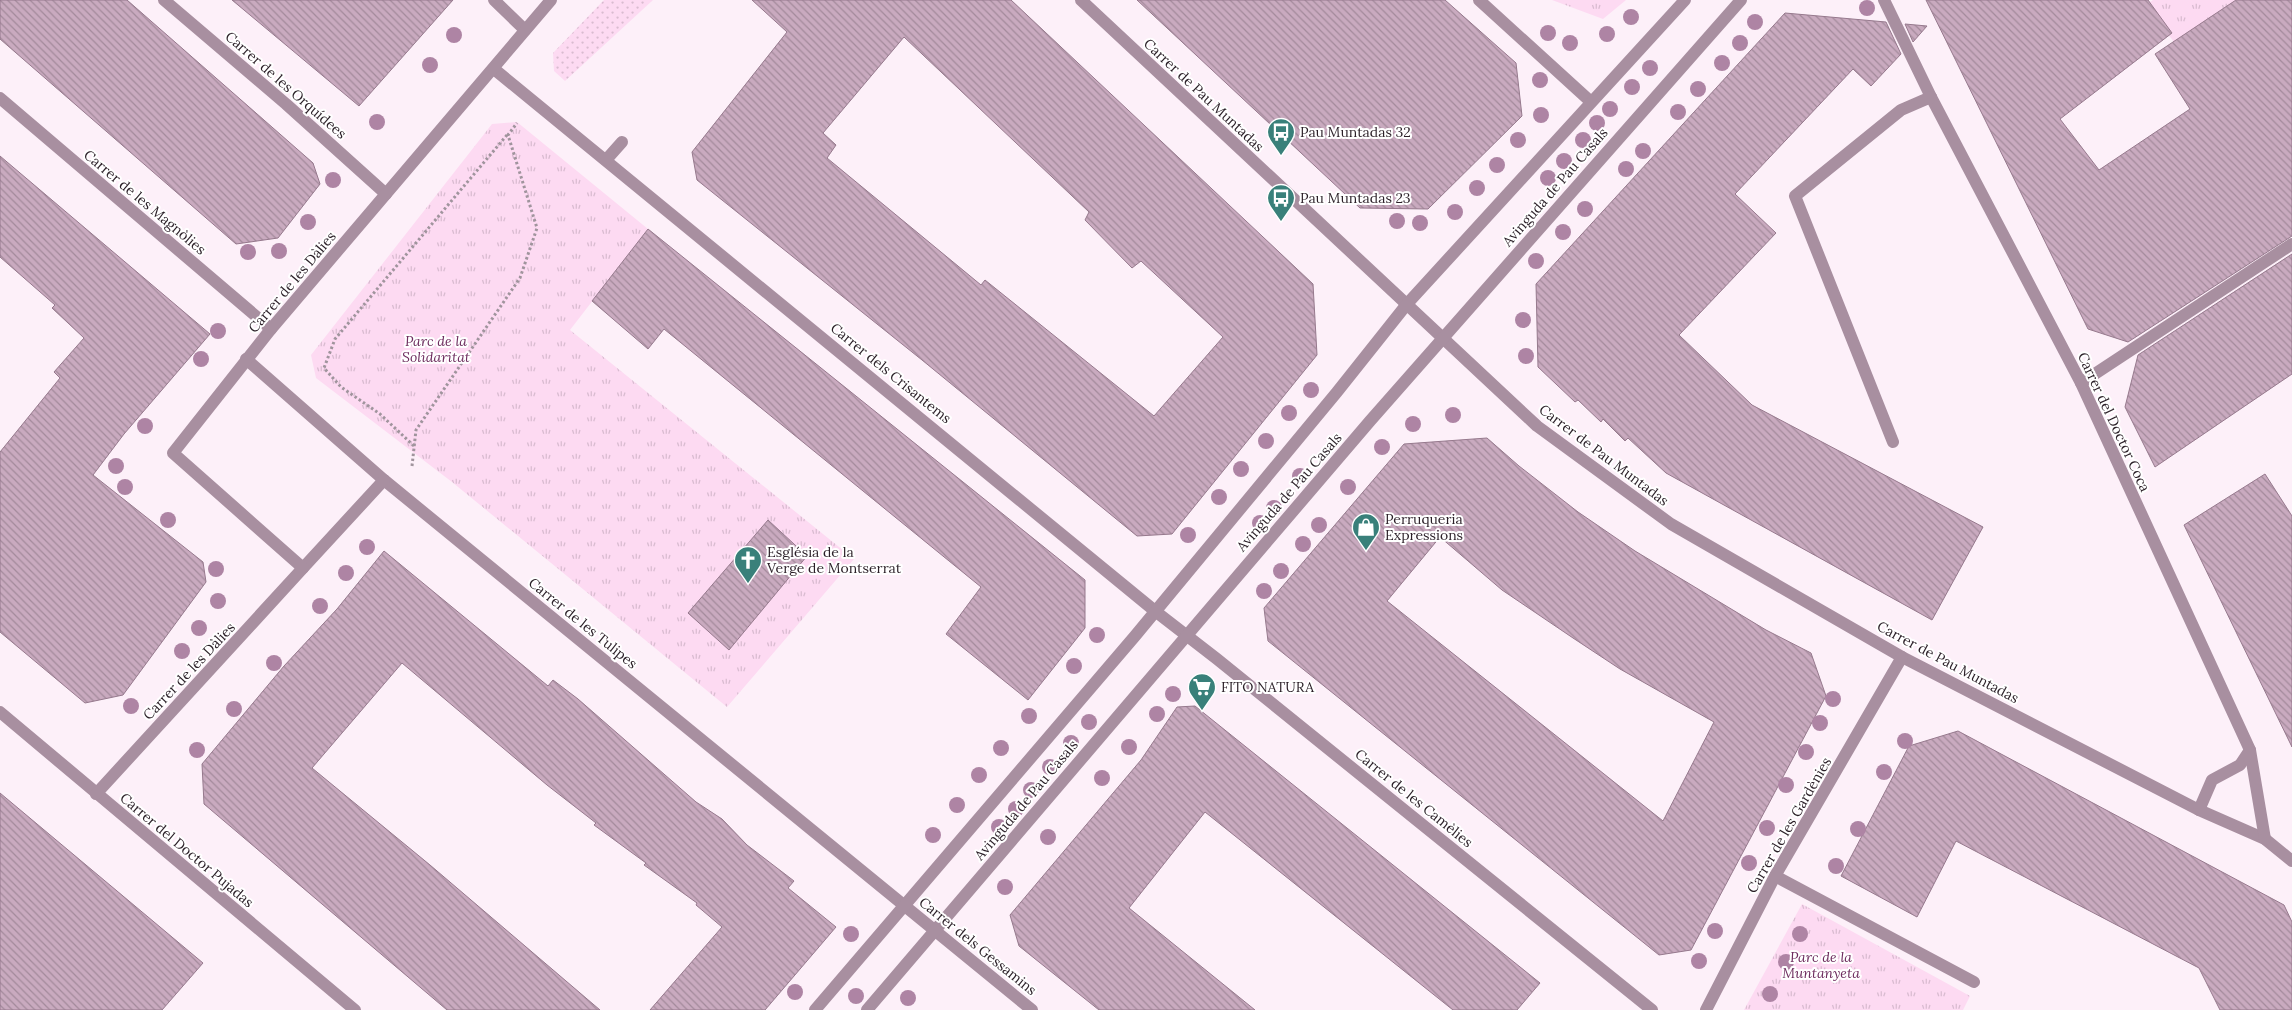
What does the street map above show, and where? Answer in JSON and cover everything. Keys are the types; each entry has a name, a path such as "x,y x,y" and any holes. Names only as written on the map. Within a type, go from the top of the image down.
{"street":[{"name":"Carrer de les Orquídees","path":"164,0 286,104 386,194"},
{"path":"494,0 525,30"},
{"name":"Carrer de les Dàlies","path":"303,568 173,453 271,329 551,0"},
{"name":"Carrer de Pau Muntadas","path":"1080,0 1536,426 1671,524 1902,657 2199,810 2265,839"},
{"path":"1479,0 1590,101"},
{"name":"Avinguda de Pau Casals","path":"815,1010 1155,611 1407,304 1684,0"},
{"name":"Avinguda de Pau Casals","path":"867,1010 1186,634 1442,338 1741,0"},
{"name":"Carrer del Doctor Coca","path":"1884,0 1931,96 2080,383 2250,750 2265,839"},
{"name":"Carrer dels Crisantems","path":"494,69 1155,611"},
{"path":"1893,442 1795,196 1902,110 1931,96"},
{"name":"Carrer de les Magnòlies","path":"0,98 271,329"},
{"path":"606,160 622,142"},
{"path":"2080,383 2292,244"},
{"name":"Carrer de les Tulipes","path":"246,359 408,500 905,905"},
{"name":"Carrer de les Dàlies","path":"96,794 384,480"},
{"name":"Carrer de les Camèlies","path":"1155,611 1652,1010"},
{"name":"Carrer de les Gardènies","path":"1706,1010 1775,876 1902,657"},
{"name":"Carrer del Doctor Pujadas","path":"0,712 355,1010"},
{"path":"2199,810 2212,780 2240,765 2250,750"},
{"path":"2265,839 2292,861"},
{"path":"1775,876 1974,982"},
{"name":"Carrer dels Gessamins","path":"905,905 1032,1010"}],"path":[{"path":"414,446 380,414 340,387 324,368 335,339 536,102"},
{"path":"408,500 416,430 520,278 537,228 508,135"}],"green space":[{"path":"604,0 653,0 565,81 554,71 553,53"},
{"path":"1552,0 1626,0 1603,19"},
{"path":"2153,0 2236,0 2174,42 2146,5"},
{"name":"Parc de la Solidaritat","path":"517,122 648,229 570,330 854,559 727,707 452,482 316,378 311,355 492,124"},
{"name":"Parc de la Muntanyeta","path":"1802,904 1970,996 1963,1010 1744,1010"}],"building":[{"path":"0,0 127,0 313,163 320,184 278,238 236,244 0,39"},
{"path":"232,0 453,0 359,106"},
{"path":"752,0 1011,0 1313,284 1317,355 1172,534 1137,536 922,360 697,180 692,152 787,32","holes":["904,37 1089,212 1085,220 1132,268 1141,261 1223,337 1154,416 985,280 981,285 827,158 836,145 823,133"]},
{"path":"1137,0 1445,0 1516,63 1522,116 1428,209 1360,208"},
{"path":"1926,0 2148,0 2172,33 2060,119 2099,170 2190,109 2155,54 2236,0 2292,0 2292,236 2128,342 2088,329"},
{"path":"1785,13 1886,22 1901,54 1871,86 1853,69 1735,194 1776,233 1679,335 1752,405 1983,527 1932,620 1666,473 1628,438 1625,441 1603,419 1601,422 1578,400 1575,402 1538,367 1536,284"},
{"path":"1905,24 1927,26 1913,42"},
{"path":"0,156 210,334 124,434 93,475 203,562 206,582 123,695 85,703 0,632 0,452 60,378 54,372 84,338 52,308 55,305 0,257"},
{"path":"648,229 1085,580 1085,628 1028,700 946,634 981,587 664,329 648,349 592,301"},
{"path":"2292,254 2292,374 2155,467 2125,407 2138,355"},
{"path":"1487,438 1519,466 1578,512 1635,551 1766,630 1811,653 1826,696 1691,950 1659,955 1268,641 1264,608 1404,444","holes":["1440,537 1502,590 1620,669 1714,722 1663,821 1387,601"]},
{"path":"2265,474 2292,516 2292,747 2184,525"},
{"name":"Església de la Verge de Montserrat","path":"768,520 807,556 729,650 688,613"},
{"path":"384,551 548,686 553,680 578,699 696,802 722,819 747,845 794,881 788,888 836,927 765,1010 650,1010 722,927 696,905 697,903 644,865 646,863 594,825 596,823 547,785 402,663 312,768 430,865 600,1010 447,1010 204,804 202,764 284,666 337,609"},
{"path":"1195,706 1540,983 1517,1010 1453,1010 1205,812 1129,908 1255,1010 1099,1010 1019,946 1010,915 1141,760 1177,707"},
{"path":"1958,731 2284,905 2292,922 2292,1010 2220,1010 2199,968 1956,841 1917,917 1841,876 1909,746"},
{"path":"0,793 203,963 162,1010 0,1010"}],"place":[{"name":"Pau Muntadas 32","path":"1281,156"},
{"name":"Pau Muntadas 23","path":"1281,222"},
{"name":"Perruqueria Expressions","path":"1366,551"},
{"name":"Església de la Verge de Montserrat","path":"748,584"},
{"name":"FITO NATURA","path":"1202,711"}]}
